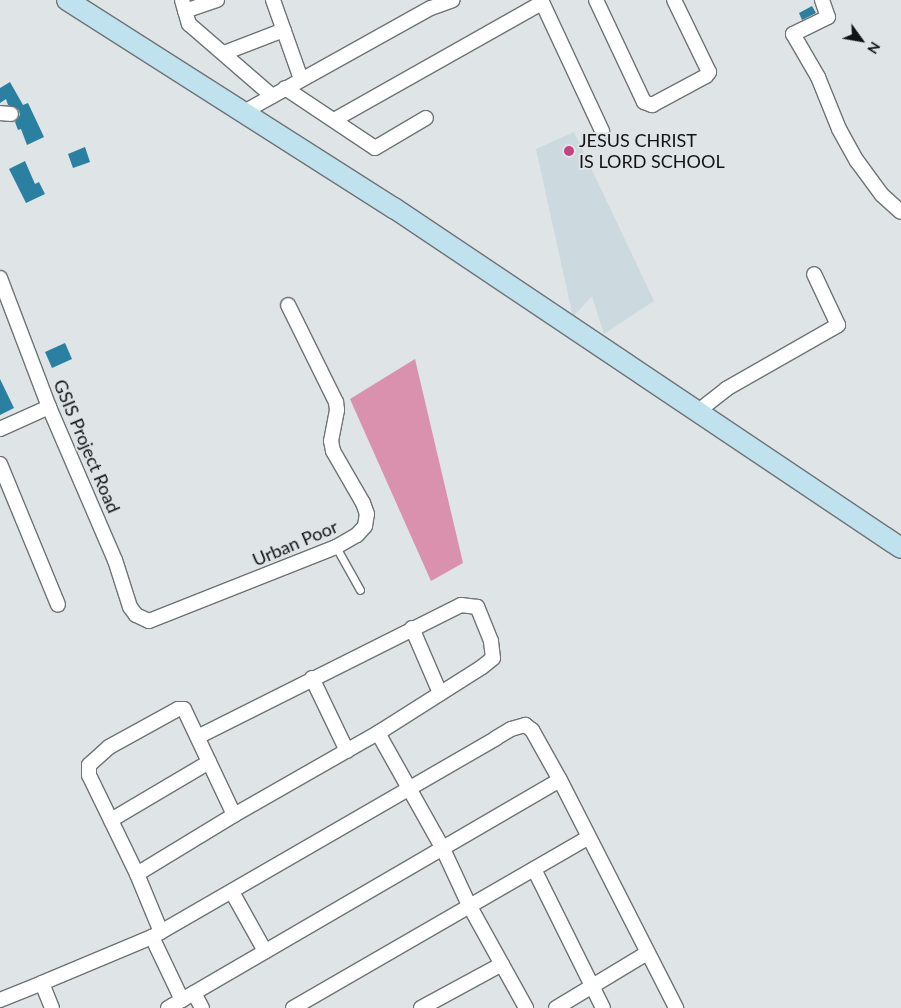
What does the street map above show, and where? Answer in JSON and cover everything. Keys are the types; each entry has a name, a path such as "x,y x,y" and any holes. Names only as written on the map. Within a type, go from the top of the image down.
{"street":[{"path":"67,0 394,208 901,548"},
{"path":"217,0 184,5 190,24 272,96"},
{"path":"273,0 301,79"},
{"path":"242,113 429,4 452,0"},
{"path":"596,0 644,102 652,105 706,76 709,72 674,0"},
{"path":"822,0 828,17 793,34 818,77 839,130 856,161 882,194 901,212"},
{"path":"334,120 542,2 602,131"},
{"path":"224,53 284,30"},
{"path":"285,88 375,148 426,118"},
{"path":"697,412 726,389 838,324 814,274"},
{"name":"GSIS Project Road","path":"0,278 49,408 98,520 130,607 136,614 149,621"},
{"name":"Urban Poor","path":"149,621 166,616 336,547 357,536 364,526 367,514 333,451 331,441 337,410 336,402 288,304"},
{"path":"0,429 49,408"},
{"path":"0,464 58,605"},
{"path":"137,874 234,815 378,733 482,667 493,658 492,641 479,611 474,605 461,605 199,736"},
{"path":"412,628 440,693"},
{"path":"312,678 347,751"},
{"path":"182,1000 157,935 137,874 89,775 89,765 92,760 109,747 178,709 184,709 199,736 208,762 234,815"},
{"path":"0,1000 157,935 511,729 525,725 532,730 560,780 676,1008"},
{"path":"378,733 526,1008"},
{"path":"111,820 208,762"},
{"path":"168,1008 560,780"},
{"path":"293,1008 588,838"},
{"path":"534,869 603,1008"},
{"path":"232,892 265,951"},
{"path":"556,1008 647,953"},
{"path":"422,1008 502,964"},
{"path":"42,983 52,1008"},
{"path":"194,993 202,1008"}],"lane":[{"path":"336,547 360,590"}],"shaded area":[{"path":"574,132 654,301 604,334 592,296 573,317 536,149"},
{"path":"415,359 463,563 431,581 350,399"}],"building":[{"path":"812,6 816,13 802,20 799,13"},
{"path":"10,82 23,105 28,103 44,137 27,145 21,129 18,130 15,122 20,115 19,110 8,105 6,99 0,103 0,88"},
{"path":"85,147 90,162 73,168 68,154"},
{"path":"25,161 35,184 39,182 45,194 26,203 9,169"},
{"path":"65,343 72,359 52,368 45,352"},
{"path":"0,379 14,408 0,415"}],"place":[{"name":"JESUS CHRIST IS LORD SCHOOL","path":"569,151"}]}
